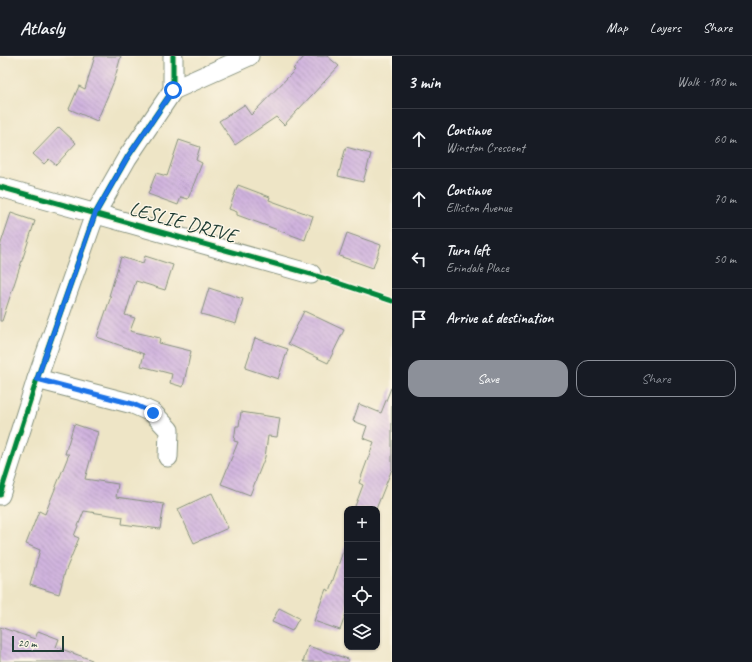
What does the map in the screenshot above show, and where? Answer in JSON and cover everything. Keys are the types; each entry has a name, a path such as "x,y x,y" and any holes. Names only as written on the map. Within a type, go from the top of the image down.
{"street":[{"path":"173,56 173,90"},
{"path":"0,495 37,379 95,214 127,158 173,90 249,56"},
{"name":"LESLIE DRIVE","path":"0,187 311,274"},
{"path":"37,379 133,404 153,413 169,430 168,457"}],"building":[{"path":"95,56 121,56 114,81 97,121 69,109 79,86 85,89"},
{"path":"305,56 327,56 339,66 284,125 276,117 235,145 219,121 244,105 251,115 295,70 293,69"},
{"path":"59,127 76,143 56,165 49,159 44,164 33,154"},
{"path":"179,140 200,147 196,160 202,163 188,199 181,197 178,205 148,194 156,173 167,176"},
{"path":"346,147 371,154 363,182 338,176"},
{"path":"238,185 270,197 269,200 313,216 305,240 237,215 237,212 229,209"},
{"path":"11,213 35,221 2,321 0,321 0,246"},
{"path":"347,233 381,245 373,268 339,256"},
{"path":"145,256 173,265 165,290 136,281 125,315 135,318 130,331 160,338 159,343 191,351 183,387 170,383 172,374 141,366 144,354 97,337 111,296 109,296 121,257 143,264"},
{"path":"209,288 243,299 236,324 201,314"},
{"path":"304,311 344,330 328,363 288,344"},
{"path":"255,338 288,349 278,379 245,368"},
{"path":"392,388 392,469 377,506 355,506 363,485 359,483 374,442 363,438 367,426 353,421 359,404 381,413"},
{"path":"241,412 280,418 277,437 268,436 265,457 250,495 221,484 238,442 234,441 236,426 239,426"},
{"path":"74,424 98,432 85,479 118,484 116,497 164,504 160,529 122,524 123,517 84,511 74,536 79,538 65,572 59,594 30,585 40,550 26,544 39,511 45,514 69,454 65,454"},
{"path":"212,493 228,528 194,543 178,509"},
{"path":"344,549 344,619 340,630 314,621 326,589 329,591"},
{"path":"279,608 299,618 292,631 272,622"},
{"path":"0,627 35,639 38,631 59,639 56,647 92,660 92,662 0,662"},
{"path":"308,646 348,659 348,662 303,662"}],"cycle path":[{"path":"0,495 37,379 95,214 127,158 173,90 173,56"},
{"path":"0,187 311,274 392,301"}],"route":[{"path":"153,413 133,404 37,379 95,214 127,158 173,90"}]}
